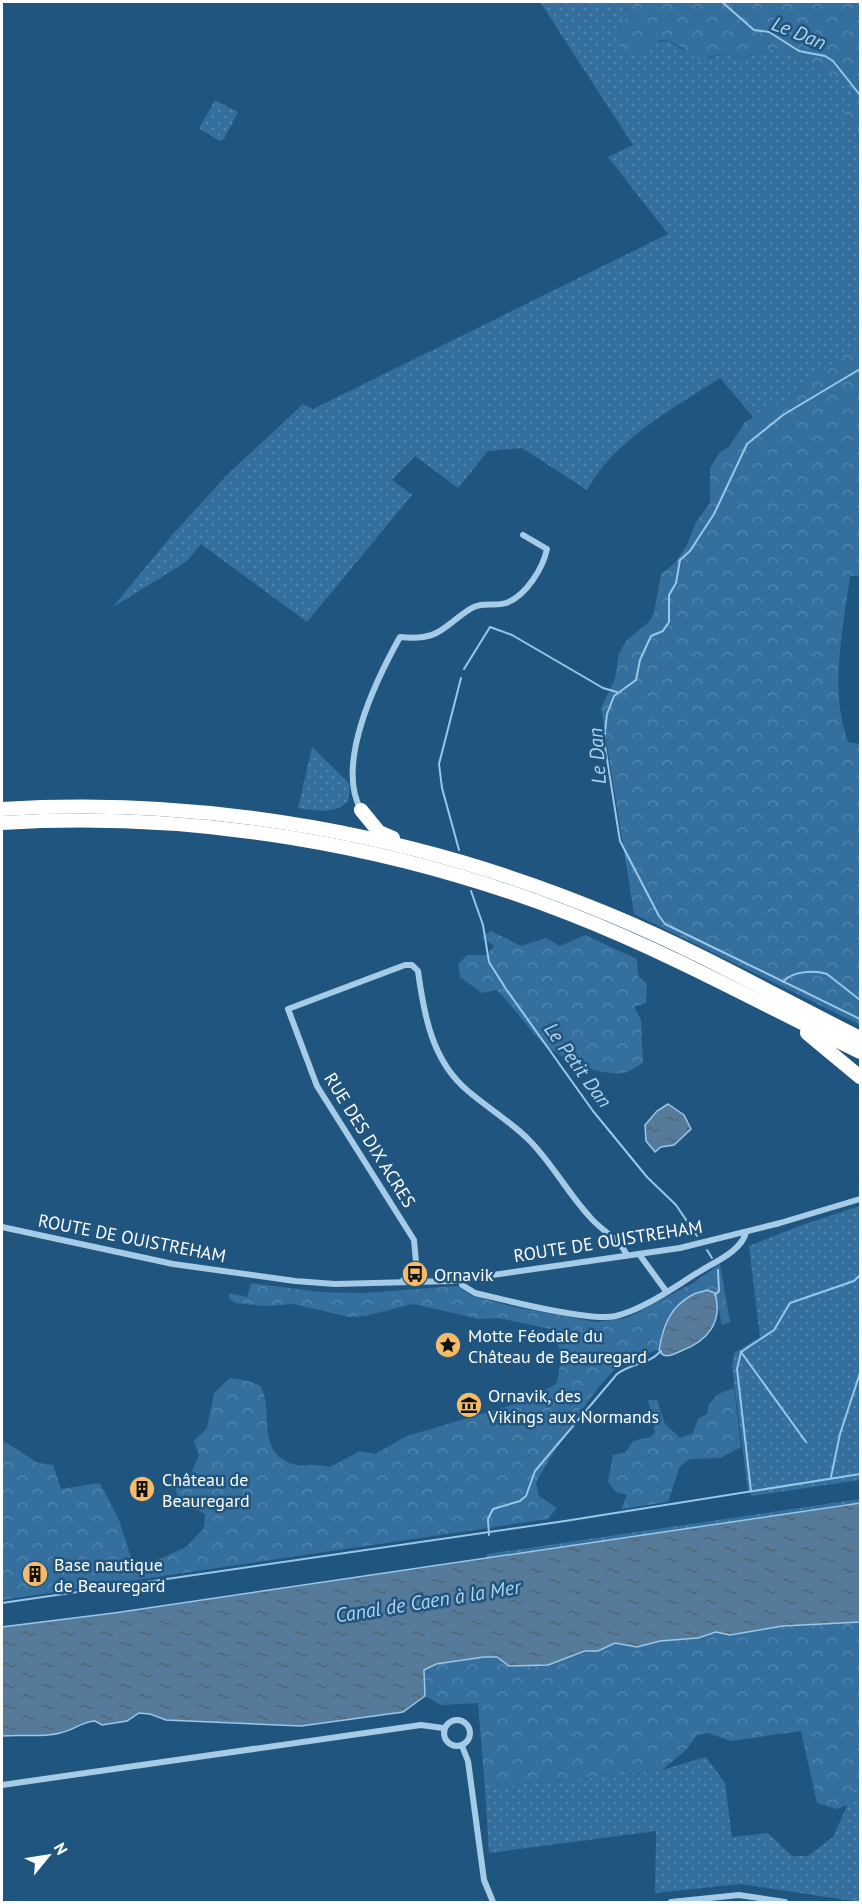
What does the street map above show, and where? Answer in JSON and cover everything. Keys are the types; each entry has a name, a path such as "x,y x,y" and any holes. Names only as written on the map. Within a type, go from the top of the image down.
{"highway":[{"path":"2,809 86,807 188,811 338,831 402,846 516,879 614,916 861,1038"},
{"path":"338,831 358,826 362,820 362,810"},
{"path":"362,810 379,832 395,838 402,846"},
{"path":"2,823 121,822 214,828 286,837 401,861 486,884 570,914 654,950 861,1052"},
{"path":"776,1010 861,1077"}],"street":[{"path":"362,810 352,781 354,756 363,722 400,637 418,639 433,635 455,623 470,609 486,603 505,603 523,591 540,569 547,549 523,535"},
{"name":"RUE DES DIX ACRES","path":"402,1282 416,1262 414,1240 317,1086 288,1010 405,965 412,965 418,971 426,1023 448,1070 467,1089 528,1139 544,1156 589,1217 619,1241 627,1255"},
{"name":"ROUTE DE OUISTREHAM","path":"2,1227 173,1264 252,1275 335,1284 402,1282 460,1280 680,1248 746,1232 861,1199"},
{"path":"460,1280 462,1285 475,1293 605,1317 615,1316 666,1291 738,1247 746,1232"},
{"path":"639,1254 666,1291"},
{"path":"2,1785 421,1725 443,1728 451,1722 460,1720 466,1722 470,1730 469,1739 462,1746"},
{"path":"443,1728 443,1736 448,1744 462,1746"},
{"path":"462,1746 468,1761 484,1880 493,1902"},
{"path":"671,1902 739,1895 785,1902"}],"green space":[{"path":"540,2 627,2 630,9 619,32 656,42 668,41 685,51 709,58 726,54 736,60 775,48 830,72 854,91 852,103 857,136 860,137 860,349 847,354 775,407 754,418 720,378 665,413 629,440 599,472 587,490 522,448 488,451 458,488 415,456 392,480 412,495 307,622 201,544 186,562 113,607 172,535 227,475 303,404 313,409 668,234 608,157 633,145"},
{"path":"627,2 860,2 860,137 848,126 844,112 852,103 854,91 830,72 775,48 735,60 726,54 698,59 672,42 663,40 624,57 615,39 630,9"},
{"path":"215,100 238,112 224,139 219,141 199,128"},
{"path":"860,349 860,576 850,576 838,681 842,722 848,742 860,744 860,1025 634,914 601,708 615,679 619,653 627,640 649,622 654,613 661,574 675,563 687,545 696,522 710,503 710,468 720,452 729,447 745,422 775,407 816,375 847,354"},
{"path":"312,747 348,782 350,789 348,802 342,806 324,811 298,808"},
{"path":"491,931 521,946 546,938 560,946 585,935 637,959 638,976 647,984 646,1003 634,1007 641,1020 643,1063 626,1072 614,1073 595,1070 575,1062 556,1053 543,1043 496,990 482,993 460,977 458,964 467,955 487,955 494,946 482,937"},
{"path":"860,1206 860,1480 752,1496 748,1490 732,1367 734,1353 760,1337 749,1246"},
{"path":"720,1264 730,1322 722,1325 715,1293 695,1294 680,1303 674,1310 663,1333 659,1350 632,1358 613,1372 576,1418 536,1483 539,1496 557,1508 548,1519 2,1600 2,1440 38,1463 53,1465 61,1489 100,1483 119,1520 135,1570 186,1547 204,1528 205,1514 178,1500 175,1484 191,1474 199,1455 194,1441 207,1428 214,1393 230,1378 261,1387 266,1406 268,1436 276,1453 295,1465 330,1467 360,1451 375,1454 407,1436 525,1401 556,1384 560,1356 550,1329 498,1318 480,1319 413,1304 365,1316 349,1317 293,1304 265,1306 235,1303 229,1298 229,1293 247,1297 251,1283 320,1292 364,1293 457,1286 472,1296 515,1307 596,1322 627,1318 693,1283"},
{"path":"734,1388 741,1447 720,1458 690,1459 680,1466 668,1502 621,1509 627,1495 616,1492 608,1482 613,1455 626,1452 633,1441 651,1437 655,1432 648,1400 657,1400 665,1424 680,1438 693,1433 698,1419 707,1414 709,1404 718,1394"},
{"path":"860,1499 860,1503 486,1558 487,1554"},
{"path":"860,1622 859,1779 849,1804 837,1809 817,1803 801,1731 731,1741 708,1733 697,1735 686,1750 662,1770 485,1788 478,1703 441,1705 425,1696 424,1670 436,1664 497,1657 505,1664 548,1665 615,1643 633,1647 667,1639 698,1638 716,1632 730,1635 783,1626"},
{"path":"858,1722 860,1722 860,1902 741,1884 655,1893 656,1831 489,1853 485,1788 662,1770 706,1757 725,1783 732,1837 768,1833 792,1856 808,1856 833,1837 859,1779"}],"water":[{"path":"668,1104 684,1115 691,1129 674,1145 661,1147 655,1152 646,1141 645,1125 657,1111"},
{"path":"707,1290 715,1293 717,1303 717,1313 711,1329 706,1336 691,1347 672,1355 663,1355 659,1350 661,1341 673,1311 686,1299"},
{"name":"Canal de Caen à la Mer","path":"860,1503 860,1622 783,1626 730,1635 716,1632 698,1638 660,1641 637,1647 615,1643 598,1651 585,1651 548,1665 509,1666 497,1657 436,1664 424,1670 425,1696 403,1712 301,1726 166,1720 139,1713 127,1721 102,1725 95,1721 81,1724 65,1732 38,1736 2,1736 2,1627 114,1613"}],"waterway":[{"name":"Le Dan","path":"722,2 754,30 769,32 799,51 825,56 833,61 860,95"},
{"name":"Le Dan","path":"860,369 783,415 747,444 714,514 690,551 680,560 676,583 669,595 669,622 663,631 651,636 640,660 636,680 614,696 607,714 604,740 620,841 665,924 860,1019"},
{"name":"Le Petit Dan","path":"464,669 490,627 512,635 603,688 617,692"},
{"name":"Le Petit Dan","path":"459,850 442,788 439,764 461,678"},
{"name":"Le Petit Dan","path":"471,891 483,925 489,962 506,989 593,1111 647,1177 676,1205 697,1236"},
{"name":"Le Dan","path":"783,982 797,974 810,972 827,974 860,1000"},
{"name":"Le Petit Dan","path":"707,1250 712,1258"},
{"name":"Le Petit Dan","path":"715,1295 719,1291 718,1270"},
{"path":"751,1491 737,1369 741,1352 774,1330 790,1303 854,1281 860,1275"},
{"name":"Le Petit Dan","path":"489,1535 488,1519 493,1509 520,1501 526,1496 535,1471 617,1374 651,1359 661,1351"},
{"path":"741,1352 806,1442"},
{"path":"831,1477 840,1434 860,1373"},
{"path":"2,1603 565,1521 860,1474"}],"place":[{"name":"Ornavik","path":"415,1274"},
{"name":"Motte Féodale du Château de Beauregard","path":"448,1345"},
{"name":"Ornavik, des Vikings aux Normands","path":"469,1405"},
{"name":"Château de Beauregard","path":"142,1489"},
{"name":"Base nautique de Beauregard","path":"35,1574"}]}
